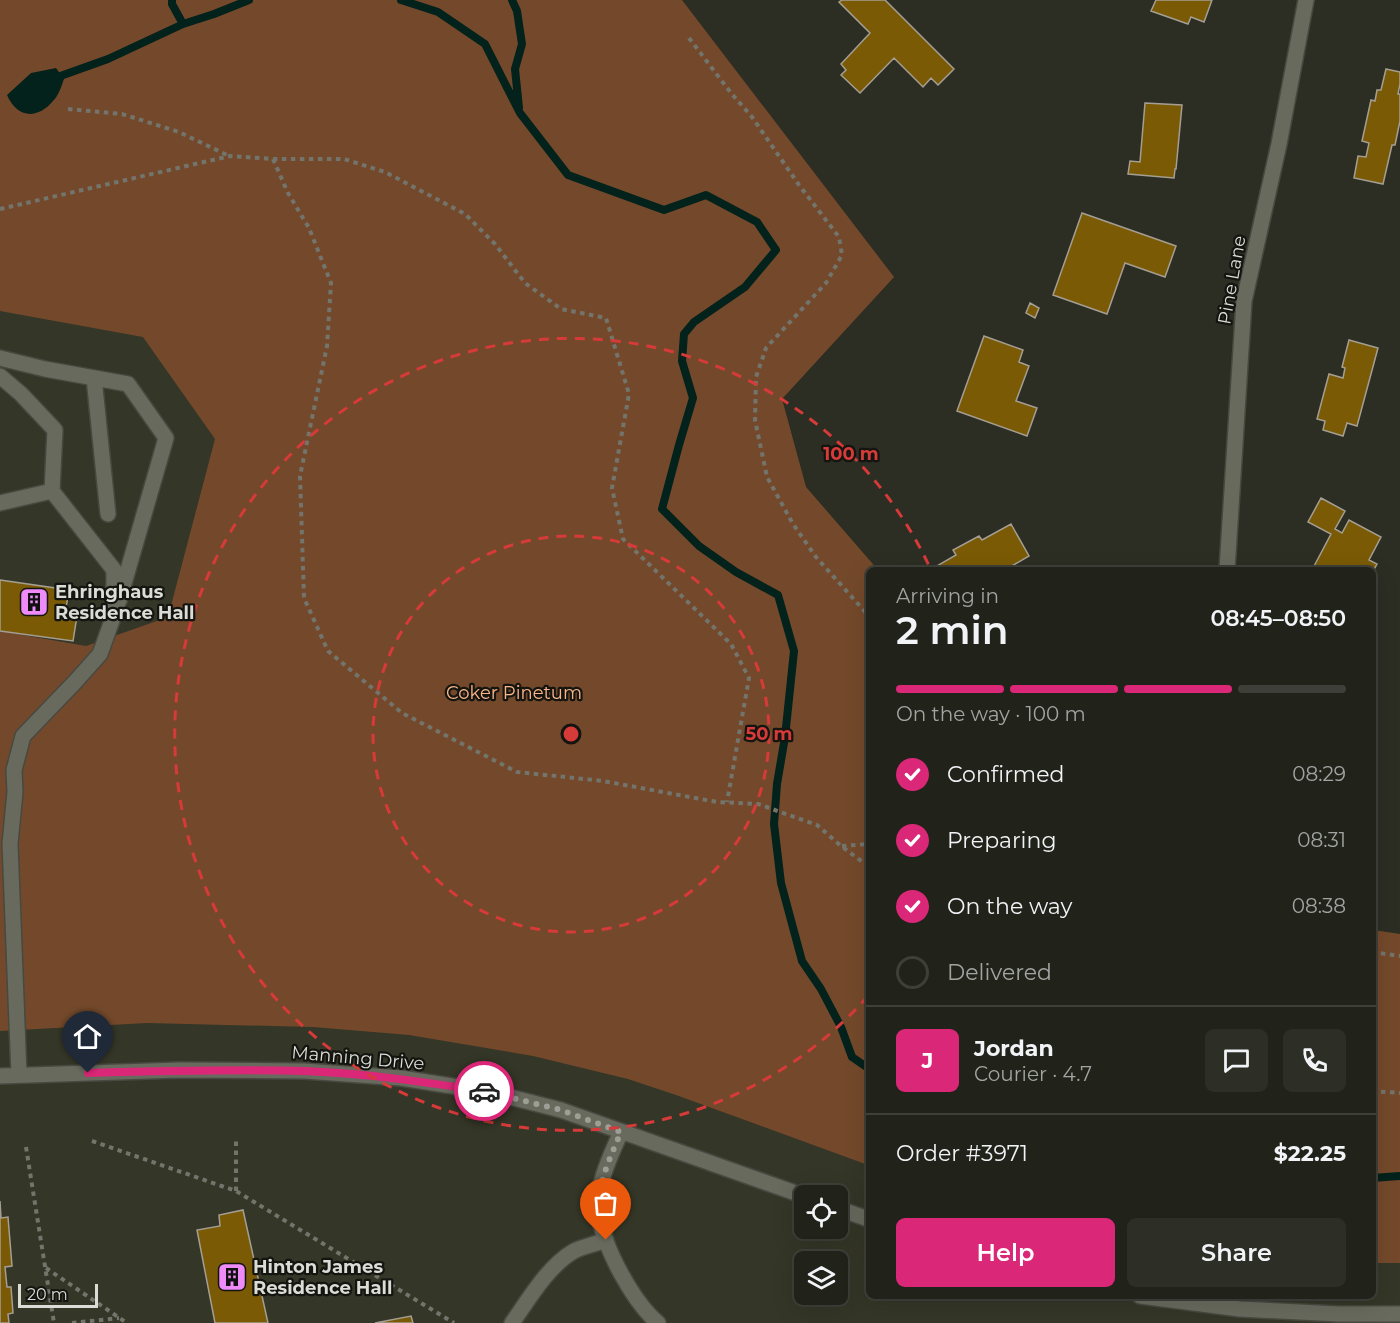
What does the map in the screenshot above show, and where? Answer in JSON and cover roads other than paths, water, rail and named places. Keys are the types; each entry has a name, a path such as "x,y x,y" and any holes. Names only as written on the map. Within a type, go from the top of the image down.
{"street":[{"name":"Pine Lane","path":"1227,567 1244,301 1279,144 1306,0"},
{"path":"0,358 45,369 128,384 166,438 114,615 100,654 24,736 7,793 20,1075"},
{"path":"0,376 21,394 55,430 52,491 114,570 114,615"},
{"path":"94,378 108,514"},
{"path":"0,503 52,491"},
{"name":"Manning Drive","path":"0,1076 202,1070 304,1071 400,1078 490,1092 561,1110 794,1193"},
{"path":"621,1132 600,1189 599,1214 606,1240 628,1287 655,1320"},
{"path":"848,1212 866,1218"},
{"path":"512,1323 560,1261 576,1250 606,1240"},
{"path":"1161,1299 1240,1310 1400,1314"}],"water":[{"path":"56,68 64,79 58,94 47,107 34,114 28,114 11,103 7,95 31,73"}],"waterway":[{"path":"172,0 183,24"},
{"path":"52,79 108,59 183,24 249,0"},
{"path":"401,0 438,12 485,44 520,113 568,175 664,210 706,195 757,222 776,250 745,287 694,322 684,334 682,361 693,398 662,509 699,546 736,572 778,595 794,651 774,824 781,883 802,961 821,989 841,1027 852,1057 866,1067"},
{"path":"512,0 517,11 522,44 515,69 519,108"},
{"path":"1376,1178 1400,1176"}],"place":[{"name":"Ehringhaus Residence Hall","path":"34,602"},
{"name":"Hinton James Residence Hall","path":"232,1277"}],"park label":[{"name":"Coker Pinetum","path":"514,693"}]}
